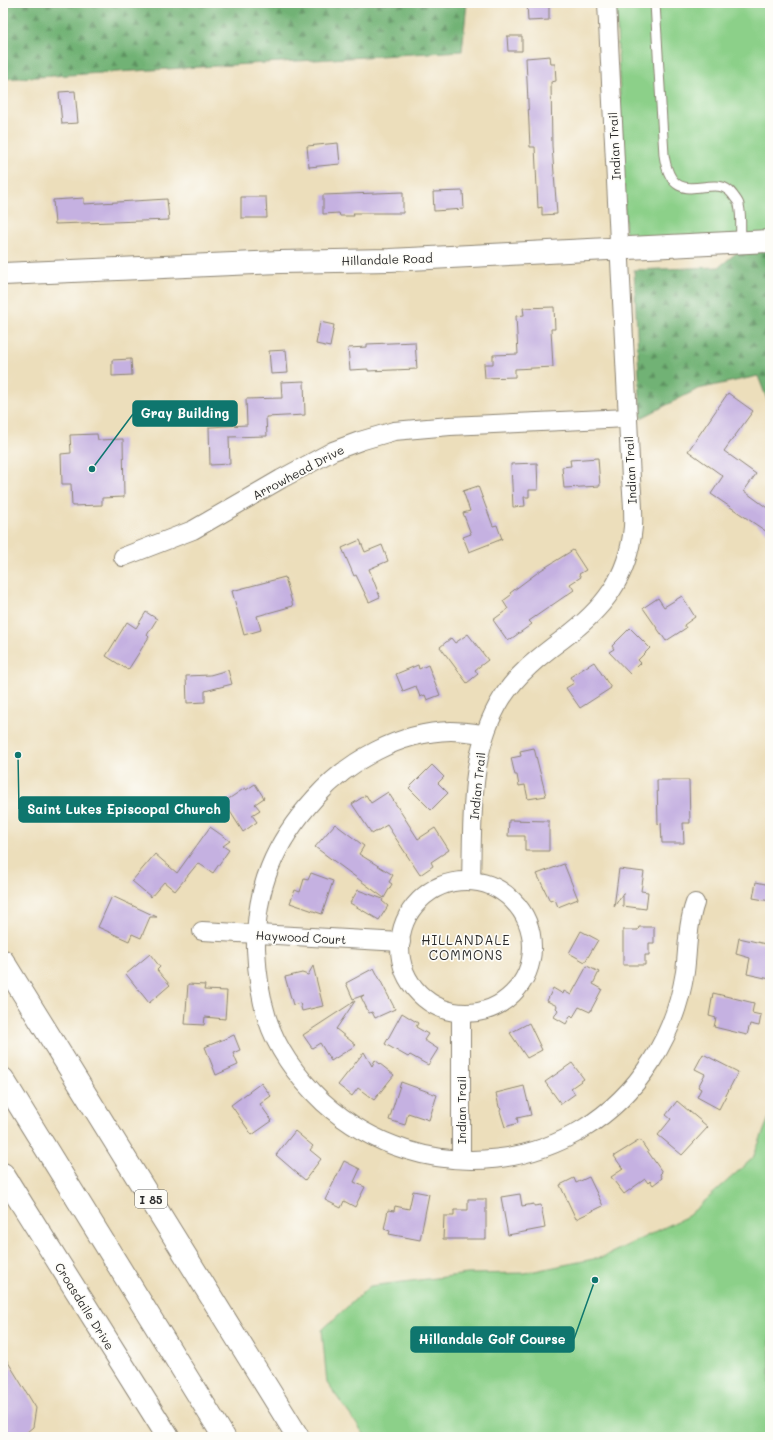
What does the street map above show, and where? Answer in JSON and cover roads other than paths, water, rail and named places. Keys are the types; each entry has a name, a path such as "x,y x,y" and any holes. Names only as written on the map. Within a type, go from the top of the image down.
{"main road":[{"name":"Hillandale Road","path":"3,274 280,262 390,260 770,241"},
{"name":"I 85","path":"3,961 298,1437"},
{"path":"3,1079 224,1437"},
{"name":"Croasdaile Drive","path":"3,1174 168,1437"}],"street":[{"name":"Indian Trail","path":"471,881 476,771 484,734 502,698 517,678 532,662 588,620 609,596 615,585 629,549 633,526 607,3"},
{"name":"Arrowhead Drive","path":"123,557 193,530 333,451 394,431 450,426 628,418"},
{"path":"484,734 453,731 434,732 396,742 358,760 323,789 302,811 282,839 269,866 261,890 257,912 256,935 257,966 267,1020 294,1071 310,1089 335,1112 359,1130 390,1144 424,1156 461,1159 496,1158 532,1152 558,1143 583,1130 605,1114 630,1091 651,1062 666,1036 685,974 691,915 695,903"},
{"path":"471,881 486,884 511,898 521,910 528,923 532,937 532,952 529,967 523,980 509,997 490,1009 461,1013 446,1010 433,1004 421,995 412,984 405,971 401,957 401,942 403,927 409,914 418,902 429,892 446,884 471,881"},
{"name":"Haywood Court","path":"202,931 401,942"},
{"name":"Indian Trail","path":"461,1013 461,1159"}],"lane":[{"path":"655,3 664,155 667,169 670,177 681,187 718,186 731,192 739,204 741,242"}],"place":[{"name":"Gray Building","path":"92,469"},
{"name":"Saint Lukes Episcopal Church","path":"18,755"},
{"name":"Hillandale Golf Course","path":"595,1280"}],"district":[{"name":"HILLANDALE COMMONS","path":"466,946"}]}
